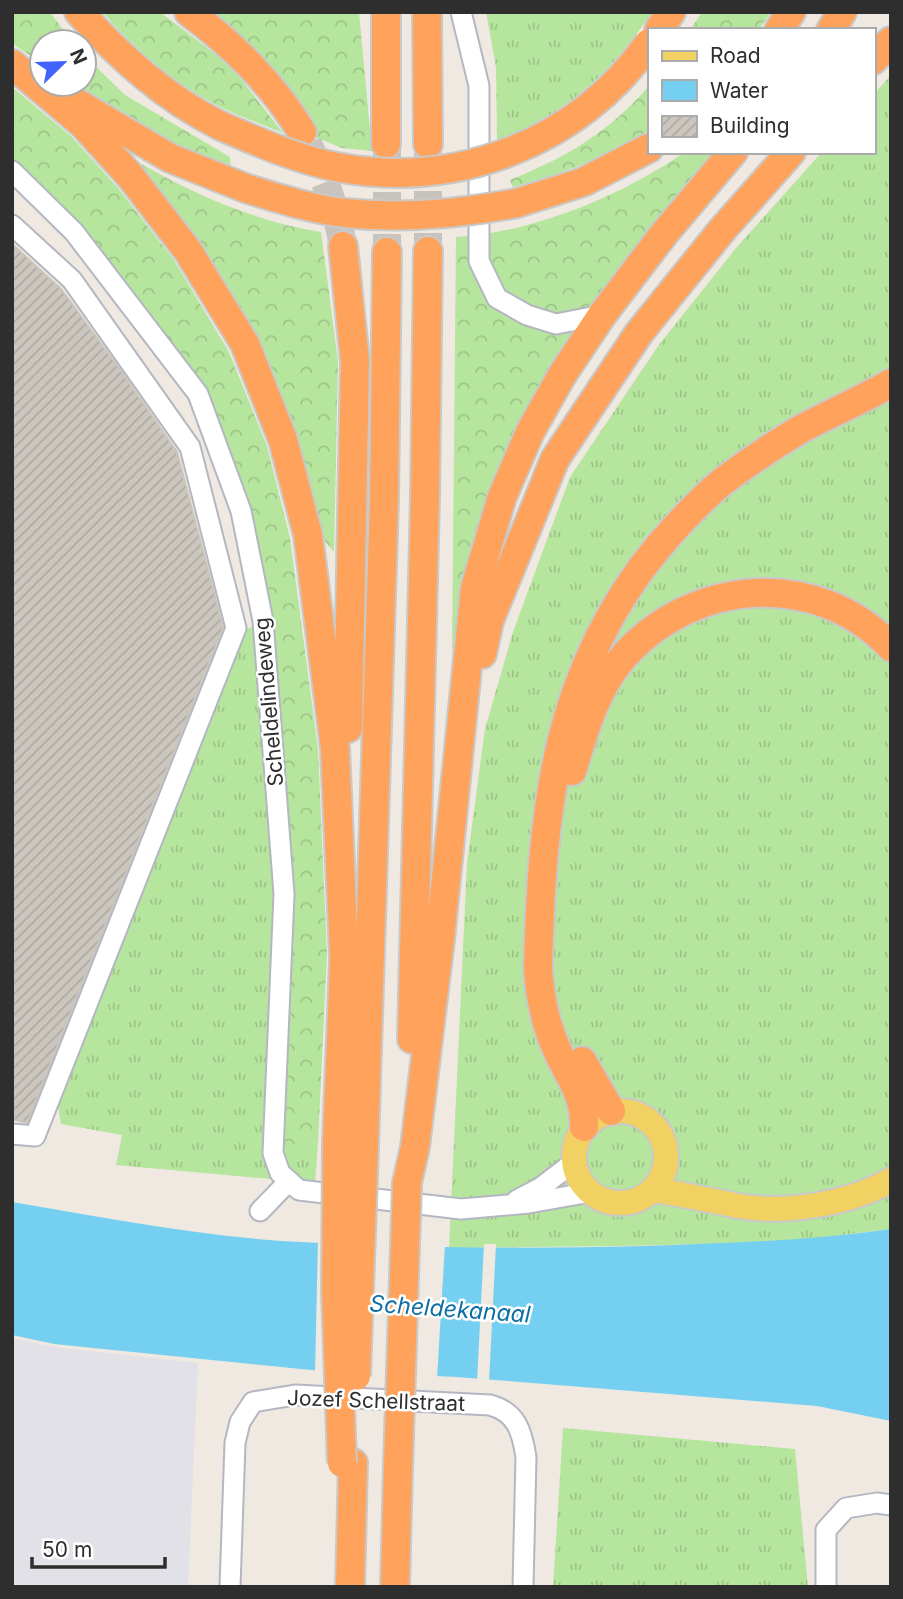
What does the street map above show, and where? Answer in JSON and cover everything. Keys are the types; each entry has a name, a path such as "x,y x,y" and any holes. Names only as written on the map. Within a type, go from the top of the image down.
{"highway":[{"path":"79,12 113,50 153,84 197,114 278,150 336,167 379,171 421,171 463,165 533,144 559,130 606,94 627,73 648,44"},
{"path":"189,12 225,39 249,62 271,87 302,132"},
{"path":"386,12 386,144"},
{"path":"428,12 428,144"},
{"path":"660,28 671,12"},
{"path":"780,28 791,12"},
{"path":"832,28 842,12"},
{"path":"875,58 891,41"},
{"path":"12,62 28,72"},
{"path":"12,62 84,125 131,177 188,251 245,344 283,440 308,535 335,748 351,1144"},
{"path":"71,98 170,158 245,188 293,203 343,213 452,214 517,203 583,182 648,149"},
{"path":"395,1587 408,1193 457,777 475,588 502,497 530,432 562,375 602,315 663,235 731,154"},
{"path":"457,777 489,621 555,459 639,333 722,230 789,154"},
{"path":"343,246 355,361 347,670 349,803 344,954"},
{"path":"412,1147 428,251"},
{"path":"350,1582 348,1463 351,1144 384,513 387,252"},
{"path":"584,1127 585,1111 581,1096 556,1049 547,1025 540,996 538,969 550,796 561,740 575,692 619,601 646,562 683,518 720,484 758,456 802,429 891,383"},
{"path":"611,1111 591,1079 570,1035 560,1006 556,978 562,843 572,770 585,728 603,687 624,656 649,632 682,611 714,599 747,592 784,593 848,612 891,647"}],"main road":[{"path":"611,1111 640,1115 653,1123 664,1142 666,1164 662,1178 653,1190 634,1201 611,1202 591,1192 577,1173 574,1162 575,1150 584,1127 611,1111"},
{"path":"666,1164 682,1181 708,1198"},
{"path":"653,1190 740,1206 791,1208 837,1202 891,1180"}],"street":[{"path":"461,12 479,86 479,261 497,298 527,315 556,324 602,315"},
{"name":"Scheldelindeweg","path":"12,170 74,232 198,394 242,511 263,621 284,894 273,1153 280,1173 289,1181"},
{"path":"12,225 72,280 190,446 236,628 35,1136 12,1133"},
{"path":"508,1206 540,1188 574,1162"},
{"path":"260,1211 289,1181 299,1190 408,1193 461,1209 508,1206 591,1192"},
{"name":"Jozef Schellstraat","path":"230,1587 234,1443 240,1422 253,1402 295,1395 490,1405 503,1408 515,1419 523,1437 526,1457 523,1587"},
{"path":"825,1587 826,1530 846,1508 877,1503 891,1504"}],"shaded area":[{"path":"12,1338 54,1347 198,1363 188,1587 12,1587"}],"green space":[{"path":"12,12 50,12 62,28 28,28 28,54 12,43"},
{"path":"102,12 160,12 237,74 283,133 227,110 180,83 152,61"},
{"path":"206,12 359,12 372,151 342,148 317,138 300,108"},
{"path":"486,12 652,12 620,54 585,89 544,118 497,140 496,67"},
{"path":"702,12 771,12 760,28 691,28"},
{"path":"98,69 125,95 230,157 231,170 141,128 93,98 98,98"},
{"path":"891,75 891,1229 784,1242 449,1248 467,863 485,729 513,632 570,477 658,346 736,248 820,154 875,154 875,93"},
{"path":"12,87 72,137 118,188 174,260 229,352 267,446 290,538 318,749 327,954 318,1142 283,1152 294,894 273,620 251,509 207,390 81,226 12,158"},
{"path":"648,87 648,131 584,164 513,187 510,180 586,142 634,103"},
{"path":"682,154 713,154 591,307 462,585 452,654 456,237 486,234 546,220 605,197"},
{"path":"126,155 172,181 220,203 270,220 321,232 338,361 334,552 318,533 293,437"},
{"path":"273,620 283,1151 318,1142 315,1183 116,1165 122,1135 61,1124 57,1101 173,815 244,630"},
{"path":"563,1428 795,1449 808,1587 553,1587"}],"water":[{"name":"Scheldekanaal","path":"12,1202 228,1236 386,1246 643,1246 798,1239 891,1229 891,1421 817,1406 457,1377 321,1371 54,1344 12,1335"}],"pier":[{"path":"318,1239 445,1244 437,1379 315,1374"},
{"path":"484,1244 496,1244 489,1382 477,1382"}],"building":[{"path":"12,244 61,289 177,452 223,627 27,1123 12,1119"}],"tunnel":[{"path":"308,144 329,194 343,246"},
{"path":"428,149 428,251"},
{"path":"387,150 387,252"}]}
